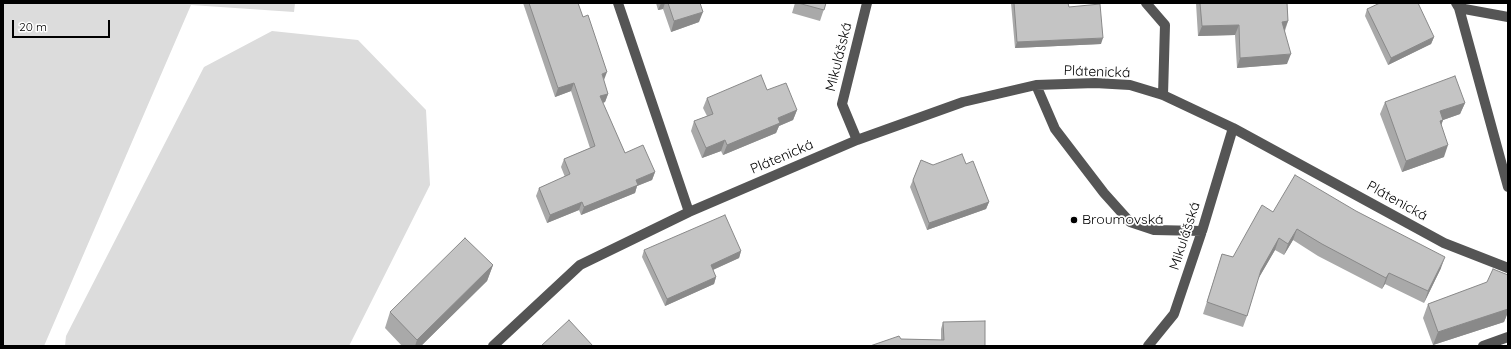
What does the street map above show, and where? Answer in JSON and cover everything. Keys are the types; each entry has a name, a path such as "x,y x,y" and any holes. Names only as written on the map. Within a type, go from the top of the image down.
{"street":[{"path":"618,3 689,212"},
{"name":"Mikulášská","path":"857,140 842,104 867,3"},
{"path":"1146,3 1165,25 1164,95"},
{"path":"1508,17 1457,6 1508,187"},
{"name":"Plátenická","path":"493,346 580,265 689,212 857,140 964,102 1036,86 1095,83 1130,85 1164,95 1233,128 1444,243 1508,268"},
{"path":"1036,86 1055,129 1104,193 1130,222 1154,230 1202,231"},
{"name":"Mikulášská","path":"1148,346 1174,314 1202,231 1233,128"},
{"path":"1483,346 1508,337"}],"shaded area":[{"path":"3,3 295,3 294,12 191,5 44,346 3,346"},
{"path":"272,31 358,40 426,110 430,185 349,346 65,346 66,336 204,67"}],"building":[{"path":"529,3 578,3 583,17 588,15 607,72 602,74 608,94 600,96 625,153 643,145 655,172 636,180 638,185 584,207 582,202 550,215 539,188 570,174 564,159 595,146 574,83 558,88"},
{"path":"668,3 700,3 703,12 674,21"},
{"path":"798,3 826,3 824,10"},
{"path":"1014,3 1068,3 1069,7 1100,4 1103,38 1017,42"},
{"path":"1200,3 1287,3 1288,21 1282,22 1291,54 1240,58 1239,25 1202,26"},
{"path":"1380,3 1418,3 1434,37 1391,58 1367,9"},
{"path":"761,75 767,90 786,83 797,110 778,118 780,123 727,145 725,140 706,148 694,121 713,114 707,98"},
{"path":"1455,76 1465,103 1440,111 1443,120 1440,121 1448,145 1406,161 1385,102"},
{"path":"962,154 966,164 973,161 989,202 929,223 913,180 921,160 933,165"},
{"path":"1295,175 1356,211 1445,257 1428,291 1389,273 1386,278 1297,229 1288,244 1279,238 1261,270 1247,316 1207,302 1222,254 1233,257 1262,205 1273,212"},
{"path":"725,215 741,251 711,265 716,277 667,299 644,250"},
{"path":"465,238 493,265 417,340 390,312"},
{"path":"1493,269 1508,275 1508,309 1438,332 1428,304 1487,282"},
{"path":"569,320 593,346 541,346"},
{"path":"985,321 985,346 870,346 899,336 901,339 944,340 943,322"}],"place":[{"name":"Broumovská","path":"1074,220"}]}
